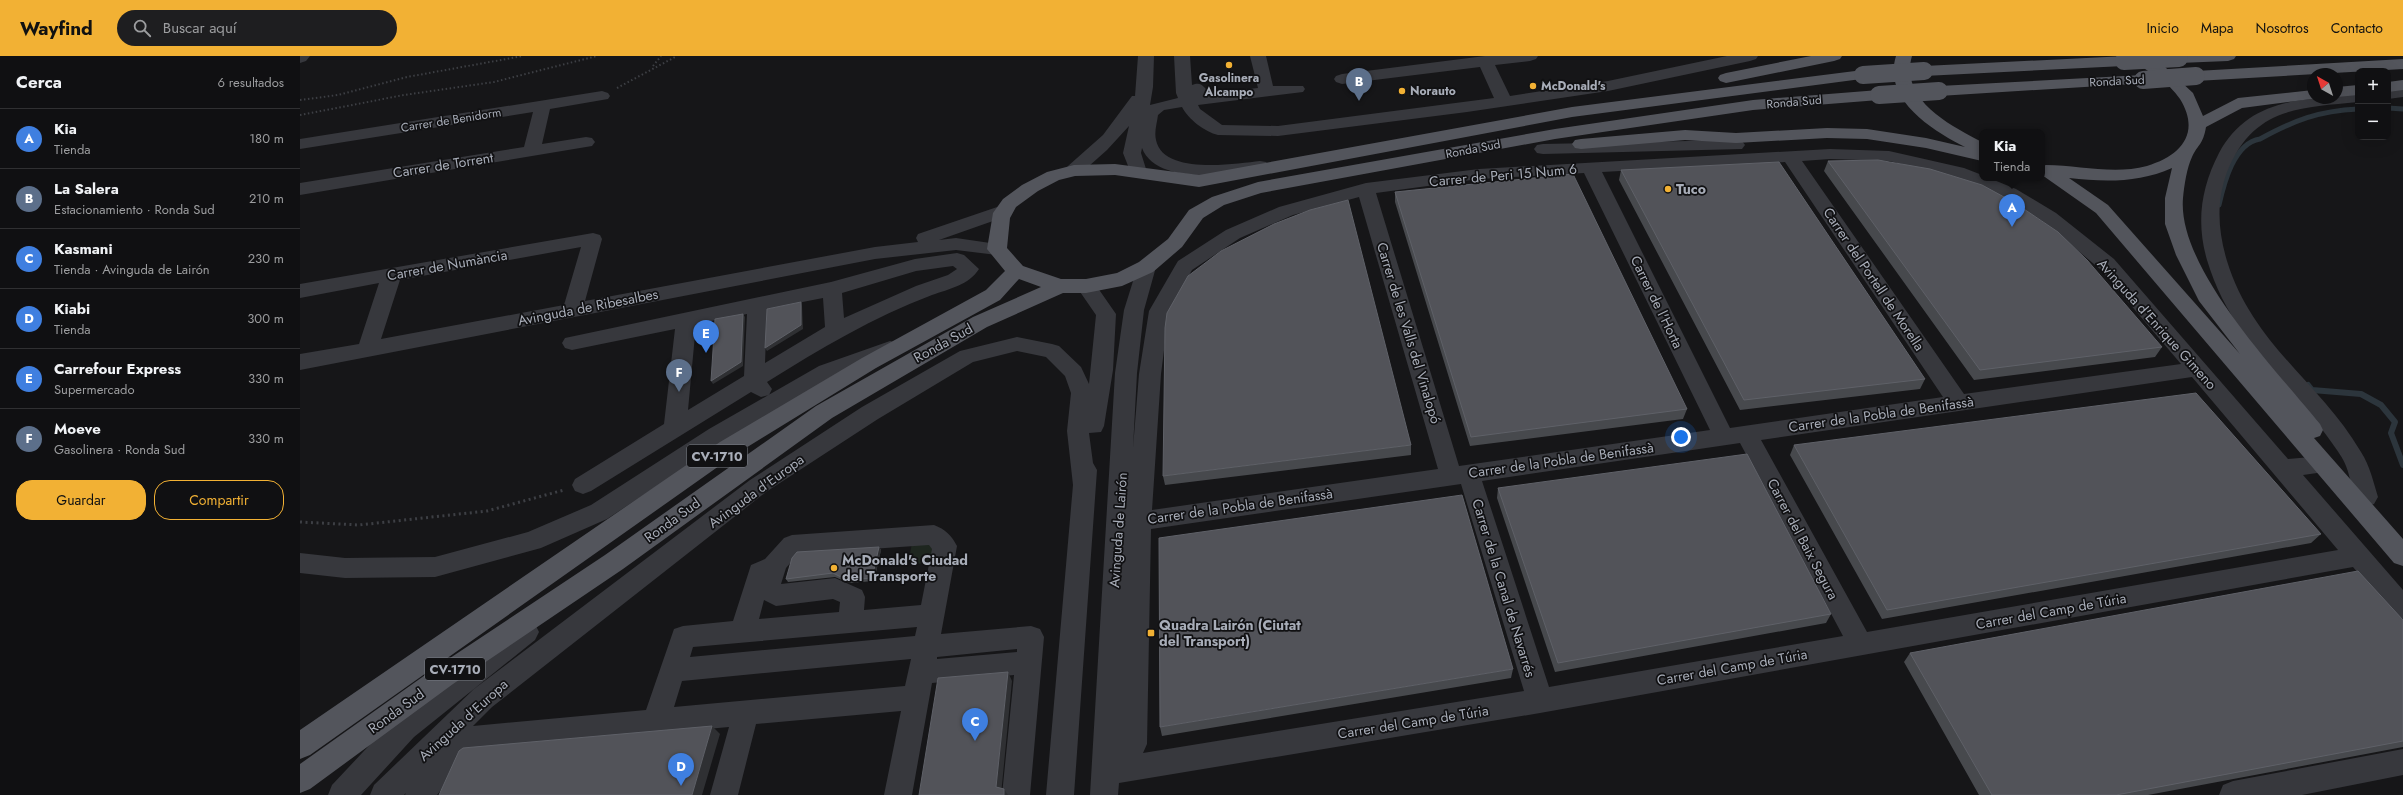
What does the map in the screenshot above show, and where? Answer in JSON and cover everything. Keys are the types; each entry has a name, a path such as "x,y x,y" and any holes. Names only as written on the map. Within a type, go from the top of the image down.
{"main road":[{"path":"1572,112 1604,101 1834,56"},
{"path":"1904,56 1903,81 1919,107 1950,133 1979,148"},
{"name":"Ronda Sud","path":"1003,211 1017,196 1042,181 1074,170 1106,168 1138,172 1173,180 1199,181 1572,112 1863,75 2030,66 2129,58 2228,56"},
{"path":"2129,58 2159,70 2187,97 2198,125 2195,141 2183,156 2174,198 2174,224 2186,255 2209,301 2366,497 2403,547"},
{"name":"Ronda Sud","path":"1146,268 1175,244 1196,214 1218,201 1258,188 1555,134 1753,105 1939,91 2403,64"},
{"path":"2343,91 2355,90"},
{"path":"2198,125 2238,103 2307,96"},
{"path":"1434,156 1485,155 1685,135 1736,138 1827,133 1867,134 1926,143 1979,155"},
{"path":"2045,169 2102,176 2150,171 2183,156"},
{"path":"2045,170 2102,209 2403,556"},
{"path":"1003,211 997,249 1016,272 1060,286 1086,286 1122,279 1146,268"},
{"name":"Ronda Sud","path":"300,746 728,448 901,345 993,295 1016,272"},
{"name":"Ronda Sud","path":"300,780 444,676 614,562 824,412 894,370 980,322 1060,286"}],"street":[{"path":"1138,172 1132,153 1145,87 1146,56"},
{"path":"1182,56 1184,93 1193,112 1218,130 1278,131 1354,122 1608,86 1750,56"},
{"path":"1258,56 1265,86"},
{"path":"1776,67 1814,56"},
{"path":"1342,79 1538,59"},
{"path":"1194,62 1199,92 1207,98"},
{"path":"1487,64 1504,101"},
{"path":"1074,170 1102,149 1128,118 1145,87"},
{"path":"1294,163 1224,170 1190,171 1162,161 1152,150 1147,141 1150,113 1159,106 1207,98 1296,89"},
{"name":"Carrer de Benidorm","path":"301,146 602,96"},
{"path":"2355,97 2311,102 2278,110 2248,126 2230,147 2214,182 2210,208 2210,237 2225,286 2252,331 2316,407 2354,458 2366,497"},
{"path":"532,151 543,106"},
{"name":"Carrer de Torrent","path":"300,189 586,142"},
{"path":"1543,149 1743,145 1790,156"},
{"name":"Avinguda d'Enrique Gimeno","path":"1790,156 1830,154 1890,156 1958,172 1979,180"},
{"name":"Carrer de Peri 15 Num 6","path":"1185,266 1233,234 1286,211 1366,189 1479,174 1790,156"},
{"name":"Carrer del Portell de Morella","path":"1790,156 1958,403"},
{"name":"Carrer de l'Horta","path":"1590,167 1735,435"},
{"name":"Avinguda d'Enrique Gimeno","path":"1980,181 2010,193 2049,217 2106,264 2403,608"},
{"name":"Carrer de les Valls del Vinalopó","path":"1366,189 1460,475"},
{"name":"Avinguda de Ribesalbes","path":"875,252 957,228 1003,211"},
{"name":"Carrer de Numància","path":"300,292 593,239 573,310"},
{"name":"Avinguda de Ribesalbes","path":"300,362 875,252 956,244 997,249"},
{"path":"572,343 832,289 915,265 957,259 969,269 955,280 923,291 835,330 583,485"},
{"name":"Avinguda de Lairón","path":"1104,783 1116,540 1131,497 1159,311 1185,266"},
{"path":"796,267 798,296"},
{"name":"Avinguda de Lairón","path":"1104,783 1133,744 1139,521 1131,497 1126,373 1134,310 1146,268"},
{"path":"367,349 392,275"},
{"path":"744,277 751,306 754,380 772,402"},
{"path":"1060,795 1084,483 1102,370 1106,314 1086,286"},
{"path":"832,289 835,330"},
{"path":"659,325 661,293"},
{"path":"675,429 686,319"},
{"name":"Avinguda d'Europa","path":"384,795 483,698 758,486 870,413 967,356 1017,344 1052,351 1074,372 1082,393 1078,431 1084,483"},
{"path":"300,563 345,568 435,568 533,542 599,512 772,402 826,370 901,345"},
{"name":"Carrer de la Pobla de Benifassà","path":"1139,521 2196,368"},
{"name":"Carrer del Baix Segura","path":"1735,435 1861,644"},
{"path":"2282,468 2323,465"},
{"name":"Carrer de la Canal de Navarrés","path":"1460,475 1540,702"},
{"path":"742,632 760,572 775,563 792,545 934,535 945,546 898,795"},
{"name":"Carrer del Camp de Túria","path":"1104,783 1540,702 2358,556"},
{"path":"342,795 404,728 614,562"},
{"path":"775,563 767,589 776,595 834,588 853,597 850,622"},
{"path":"656,721 683,637 932,615"},
{"path":"672,670 1031,637 1016,795"},
{"path":"419,795 455,752 474,738 746,712 919,684 1029,662"},
{"path":"724,795 746,712"},
{"path":"2233,795 2403,762"}],"path":[{"path":"300,100 338,95 408,77 523,56"},
{"path":"300,115 404,95 494,82 597,56"},
{"path":"602,96 645,74 661,56"},
{"path":"652,67 676,56"},
{"path":"300,522 359,525 487,511 583,485"}],"shaded area":[{"path":"931,541 935,557 928,563 915,564 909,559 912,543"}],"building":[{"path":"1878,160 1930,169 1982,185 2015,203 2058,232 2087,260 2162,347 1980,370 1828,161"},
{"path":"1779,162 1925,379 1744,400 1621,170"},
{"path":"1573,174 1687,409 1471,437 1395,192"},
{"path":"1348,200 1411,445 1163,476 1165,328 1167,313 1188,276 1221,251 1274,224 1310,210"},
{"path":"801,302 801,325 765,348 767,309"},
{"path":"743,314 741,362 711,381 715,319"},
{"path":"2196,393 2321,534 1887,610 1794,445"},
{"path":"1747,454 1831,614 1558,663 1498,488"},
{"path":"1462,495 1513,669 1160,727 1159,538"},
{"name":"McDonald's Ciudad del Transporte","path":"879,547 872,578 847,580 833,573 786,579 792,558 797,552"},
{"path":"2358,571 2403,620 2403,741 2116,795 1992,795 1910,653"},
{"path":"1008,672 996,787 1004,789 1004,795 919,795 938,678"},
{"path":"712,726 692,795 439,795 459,751 463,748"}],"waterway":[{"path":"2391,108 2403,109"},
{"path":"2219,205 2227,176 2232,165 2243,148 2251,142 2296,122 2319,114 2355,109"},
{"path":"2308,385 2312,390 2361,394 2381,405 2395,422 2391,433 2403,465"}],"place":[{"name":"Gasolinera Alcampo","path":"1229,65"},
{"name":"McDonald's","path":"1533,86"},
{"name":"Norauto","path":"1402,91"},
{"name":"La Salera","path":"1359,101"},
{"name":"Tuco","path":"1668,189"},
{"name":"Kia","path":"2012,227"},
{"name":"Carrefour Express","path":"706,353"},
{"name":"Moeve","path":"679,392"},
{"name":"McDonald's Ciudad del Transporte","path":"834,568"},
{"name":"Quadra Lairón (Ciutat del Transport)","path":"1151,633"},
{"name":"Kasmani","path":"975,741"},
{"name":"Kiabi","path":"681,786"}]}
